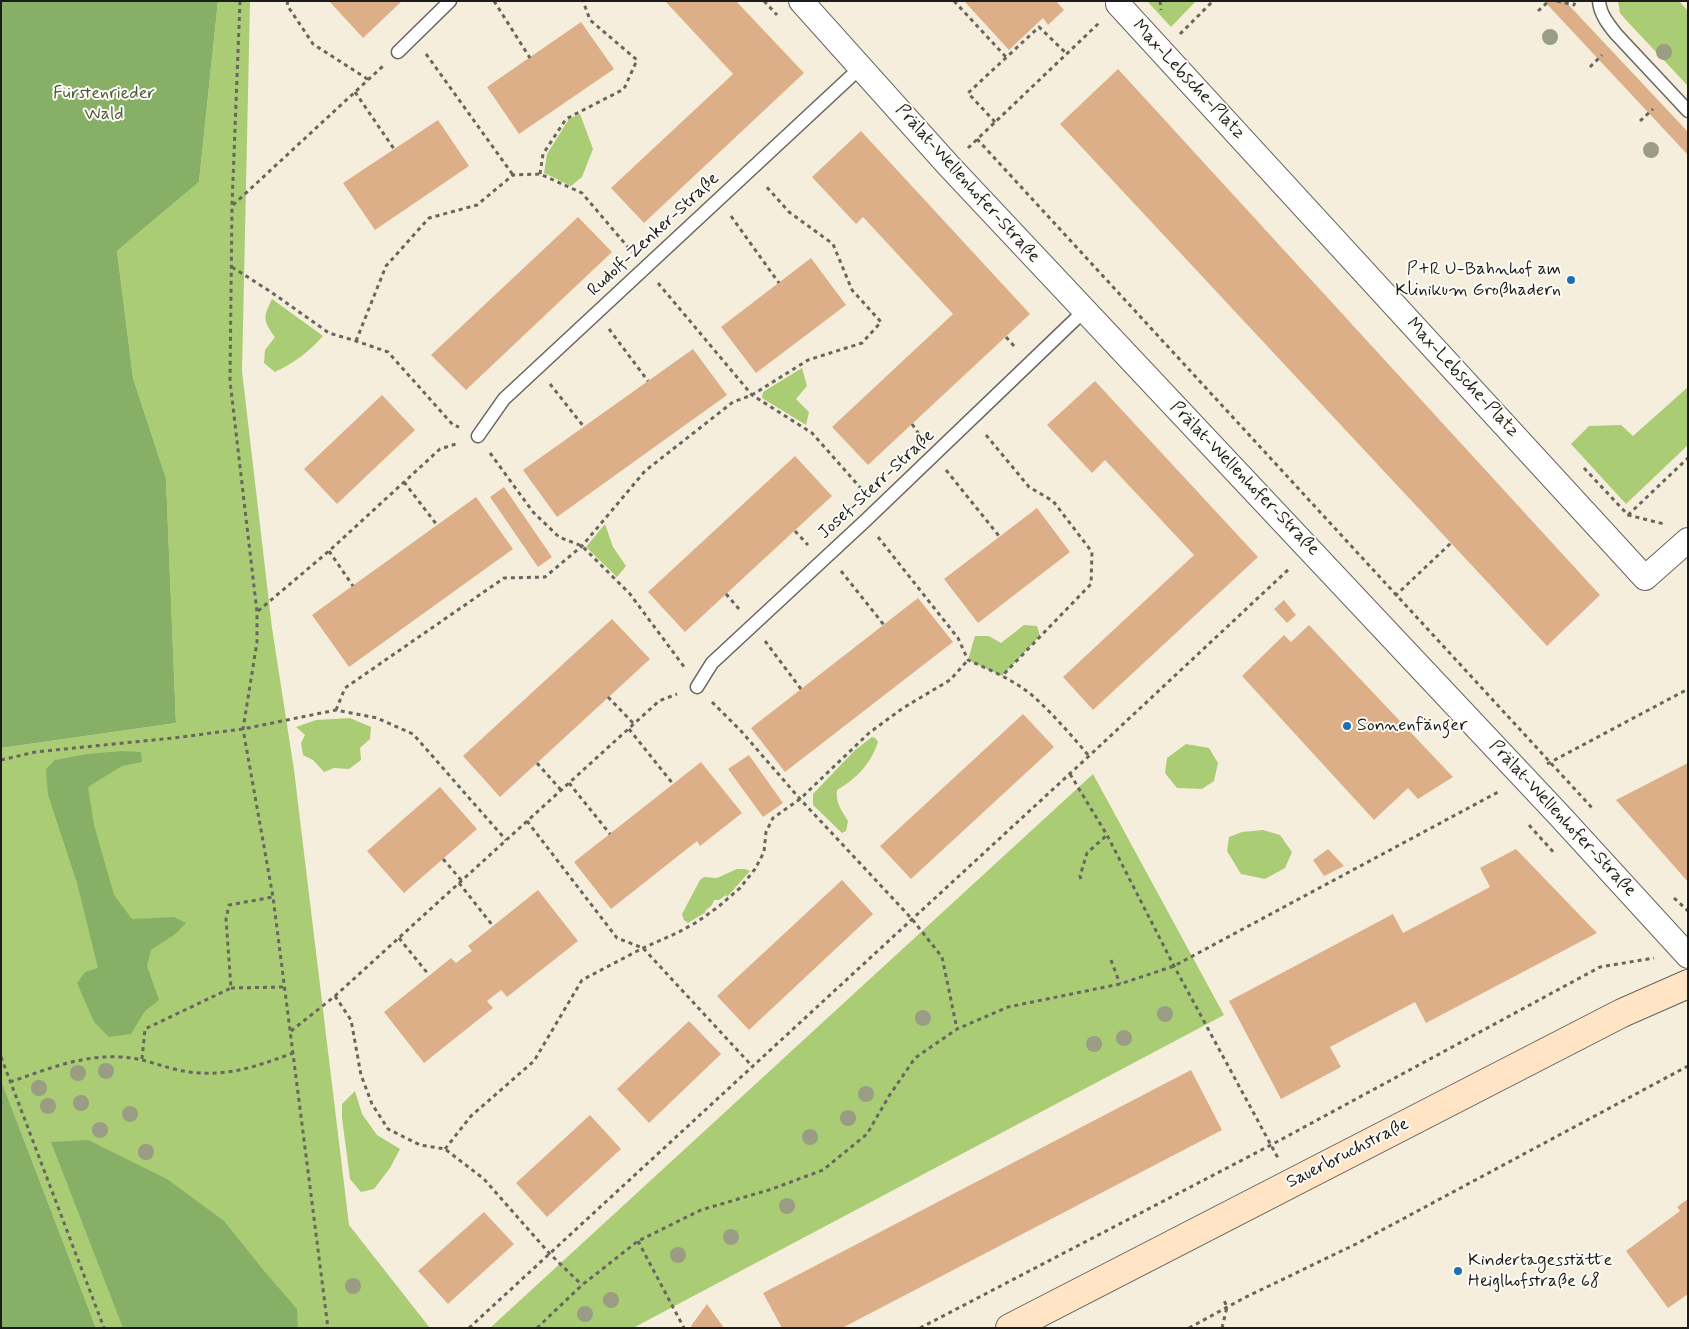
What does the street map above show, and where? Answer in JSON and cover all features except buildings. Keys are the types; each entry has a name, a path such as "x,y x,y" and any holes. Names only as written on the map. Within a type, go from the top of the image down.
{"street":[{"name":"Prälat-Wellenhofer-Straße","path":"801,1 949,166 1524,777 1684,951"},
{"name":"Max-Lebsche-Platz","path":"1118,4 1645,578 1688,540"},
{"name":"Sauerbruchstraße","path":"1010,1328 1622,1013 1688,984"}],"lane":[{"path":"398,52 450,1"},
{"path":"1599,1 1606,23 1688,111"},
{"name":"Rudolf-Zenker-Straße","path":"478,436 504,399 861,67"},
{"name":"Josef-Sterr-Straße","path":"697,687 712,663 865,521 1084,311"}],"path":[{"path":"240,1 232,205 230,381 257,612 257,642 243,729 273,897 328,1328"},
{"path":"288,1 286,5 313,44 369,80"},
{"path":"494,1 530,58"},
{"path":"540,174 543,154 566,119 624,89 638,60 590,20 583,1"},
{"path":"954,1 1006,57"},
{"path":"1178,36 1213,1"},
{"path":"1538,11 1549,1"},
{"path":"1557,1 1574,5 1575,1"},
{"path":"949,166 1118,4"},
{"path":"995,122 968,93 1006,57 1039,27 1067,54"},
{"path":"414,37 513,175"},
{"path":"232,205 398,52"},
{"path":"1590,67 1602,55"},
{"path":"355,92 394,149"},
{"path":"1640,121 1653,109"},
{"path":"977,139 1596,812"},
{"path":"336,710 345,688 504,578 545,578 582,546 645,472 733,402 752,395 808,360 862,343 881,322 852,290 834,244 790,212 750,169"},
{"path":"720,199 779,283"},
{"path":"232,268 271,292 328,333 388,352 453,425 478,436 533,512 559,537 582,546 630,594 683,664 697,687 741,731 800,799 912,919 942,957 957,1029"},
{"path":"597,312 648,381"},
{"path":"537,368 584,427"},
{"path":"972,418 1029,487 1053,501 1092,552 1090,584 1002,676"},
{"path":"912,424 934,455 999,536"},
{"path":"257,612 329,551 440,449 478,436"},
{"path":"1628,515 1688,458"},
{"path":"404,482 437,526"},
{"path":"865,521 958,638 968,660 1002,676 1032,695 1089,756"},
{"path":"1373,616 1451,543"},
{"path":"469,1328 1311,550"},
{"path":"329,551 353,586"},
{"path":"828,555 884,625"},
{"path":"753,624 800,690"},
{"path":"445,1149 471,1116 534,1062 582,980 698,922 740,888 755,869 764,852 766,832 773,818 800,799 869,733 903,708 950,680 968,660"},
{"path":"291,1032 335,996 659,701 697,687"},
{"path":"537,1328 582,1285 638,1242 701,1210 772,1189 824,1170 867,1134 889,1096 915,1058 957,1029 1008,1007 1120,984 1174,966 1688,689"},
{"path":"608,697 634,724"},
{"path":"1,760 35,752 243,729 336,710 377,718 413,734 506,840"},
{"path":"629,729 673,784"},
{"path":"536,763 561,790"},
{"path":"1070,774 1107,835 1174,966 1291,1184"},
{"path":"569,783 610,834"},
{"path":"527,821 617,938 643,948 752,1066"},
{"path":"1081,879 1080,876 1087,854 1107,835"},
{"path":"443,859 493,926"},
{"path":"231,988 226,919 229,905 273,897"},
{"path":"1674,897 1688,911"},
{"path":"399,938 429,975"},
{"path":"920,1328 1271,1145 1600,967 1652,959 1684,951"},
{"path":"1111,960 1120,984"},
{"path":"142,1059 145,1029 231,988 285,987"},
{"path":"335,996 351,1020 361,1075 372,1104 388,1129 420,1145 445,1149 484,1179 549,1253 582,1285"},
{"path":"10,1082 69,1062 116,1056 142,1059 175,1070 215,1075 251,1068 293,1053"},
{"path":"1,1057 104,1328"},
{"path":"1188,1328 1244,1298 1356,1244 1688,1066"},
{"path":"638,1242 684,1328"},
{"path":"1222,1328 1228,1307 1223,1298"}],"green space":[{"name":"Fürstenrieder Wald","path":"1,1 218,1 199,182 117,251 133,378 166,479 176,723 1,748"},
{"path":"218,1 250,1 242,371 272,628 294,770 349,1225 430,1328 96,1328 1,1080 1,748 176,723 166,480 133,378 117,251 199,182"},
{"path":"1147,1 1196,1 1171,27"},
{"path":"1618,1 1679,1 1688,11 1688,86 1620,13"},
{"path":"580,114 593,149 582,177 571,186 544,173 547,154 569,119"},
{"path":"272,299 323,336 301,357 275,372 264,363 265,350 275,337 266,323 267,310"},
{"path":"802,368 807,386 796,399 809,412 806,425 762,398 763,392"},
{"path":"1688,387 1688,445 1626,504 1571,444 1589,426 1621,425 1633,436"},
{"path":"605,524 613,547 626,566 617,577 586,547"},
{"path":"1024,625 1037,626 1040,636 1002,676 968,660 975,636 989,636 1001,643"},
{"path":"350,718 371,727 370,739 360,748 361,760 349,769 334,768 324,772 313,760 303,755 301,743 305,735 296,727 316,720"},
{"path":"872,737 878,742 867,764 856,776 837,790 838,802 848,821 846,831 842,833 813,805 813,794 855,750"},
{"path":"1186,744 1209,748 1218,763 1214,781 1202,789 1177,788 1165,773 1167,758"},
{"path":"122,751 141,752 142,762 122,766 88,787 94,825 114,895 132,919 174,917 186,923 174,935 151,950 147,966 159,1000 145,1011 131,1034 109,1037 94,1022 77,983 85,972 98,968 77,883 48,795 46,769 55,760 87,754"},
{"path":"1093,774 1224,1015 633,1328 490,1328"},
{"path":"1263,830 1280,835 1292,852 1285,868 1265,879 1241,874 1227,851 1229,837 1242,832"},
{"path":"737,869 750,871 727,897 726,895 719,900 714,900 706,912 688,923 684,920 682,914 700,880 704,877 717,878"},
{"path":"1,1080 96,1328 1,1328"},
{"path":"355,1091 362,1114 377,1135 400,1149 390,1168 374,1189 361,1192 350,1179 342,1118 342,1104"},
{"path":"88,1140 167,1179 224,1221 297,1309 298,1328 123,1328 51,1142"}],"place":[{"name":"P+R U-Bahnhof am Klinikum Großhadern","path":"1571,280"},
{"name":"Sonnenfänger","path":"1347,726"},
{"name":"Kindertagesstätte Heiglhofstraße 68","path":"1458,1271"}]}
